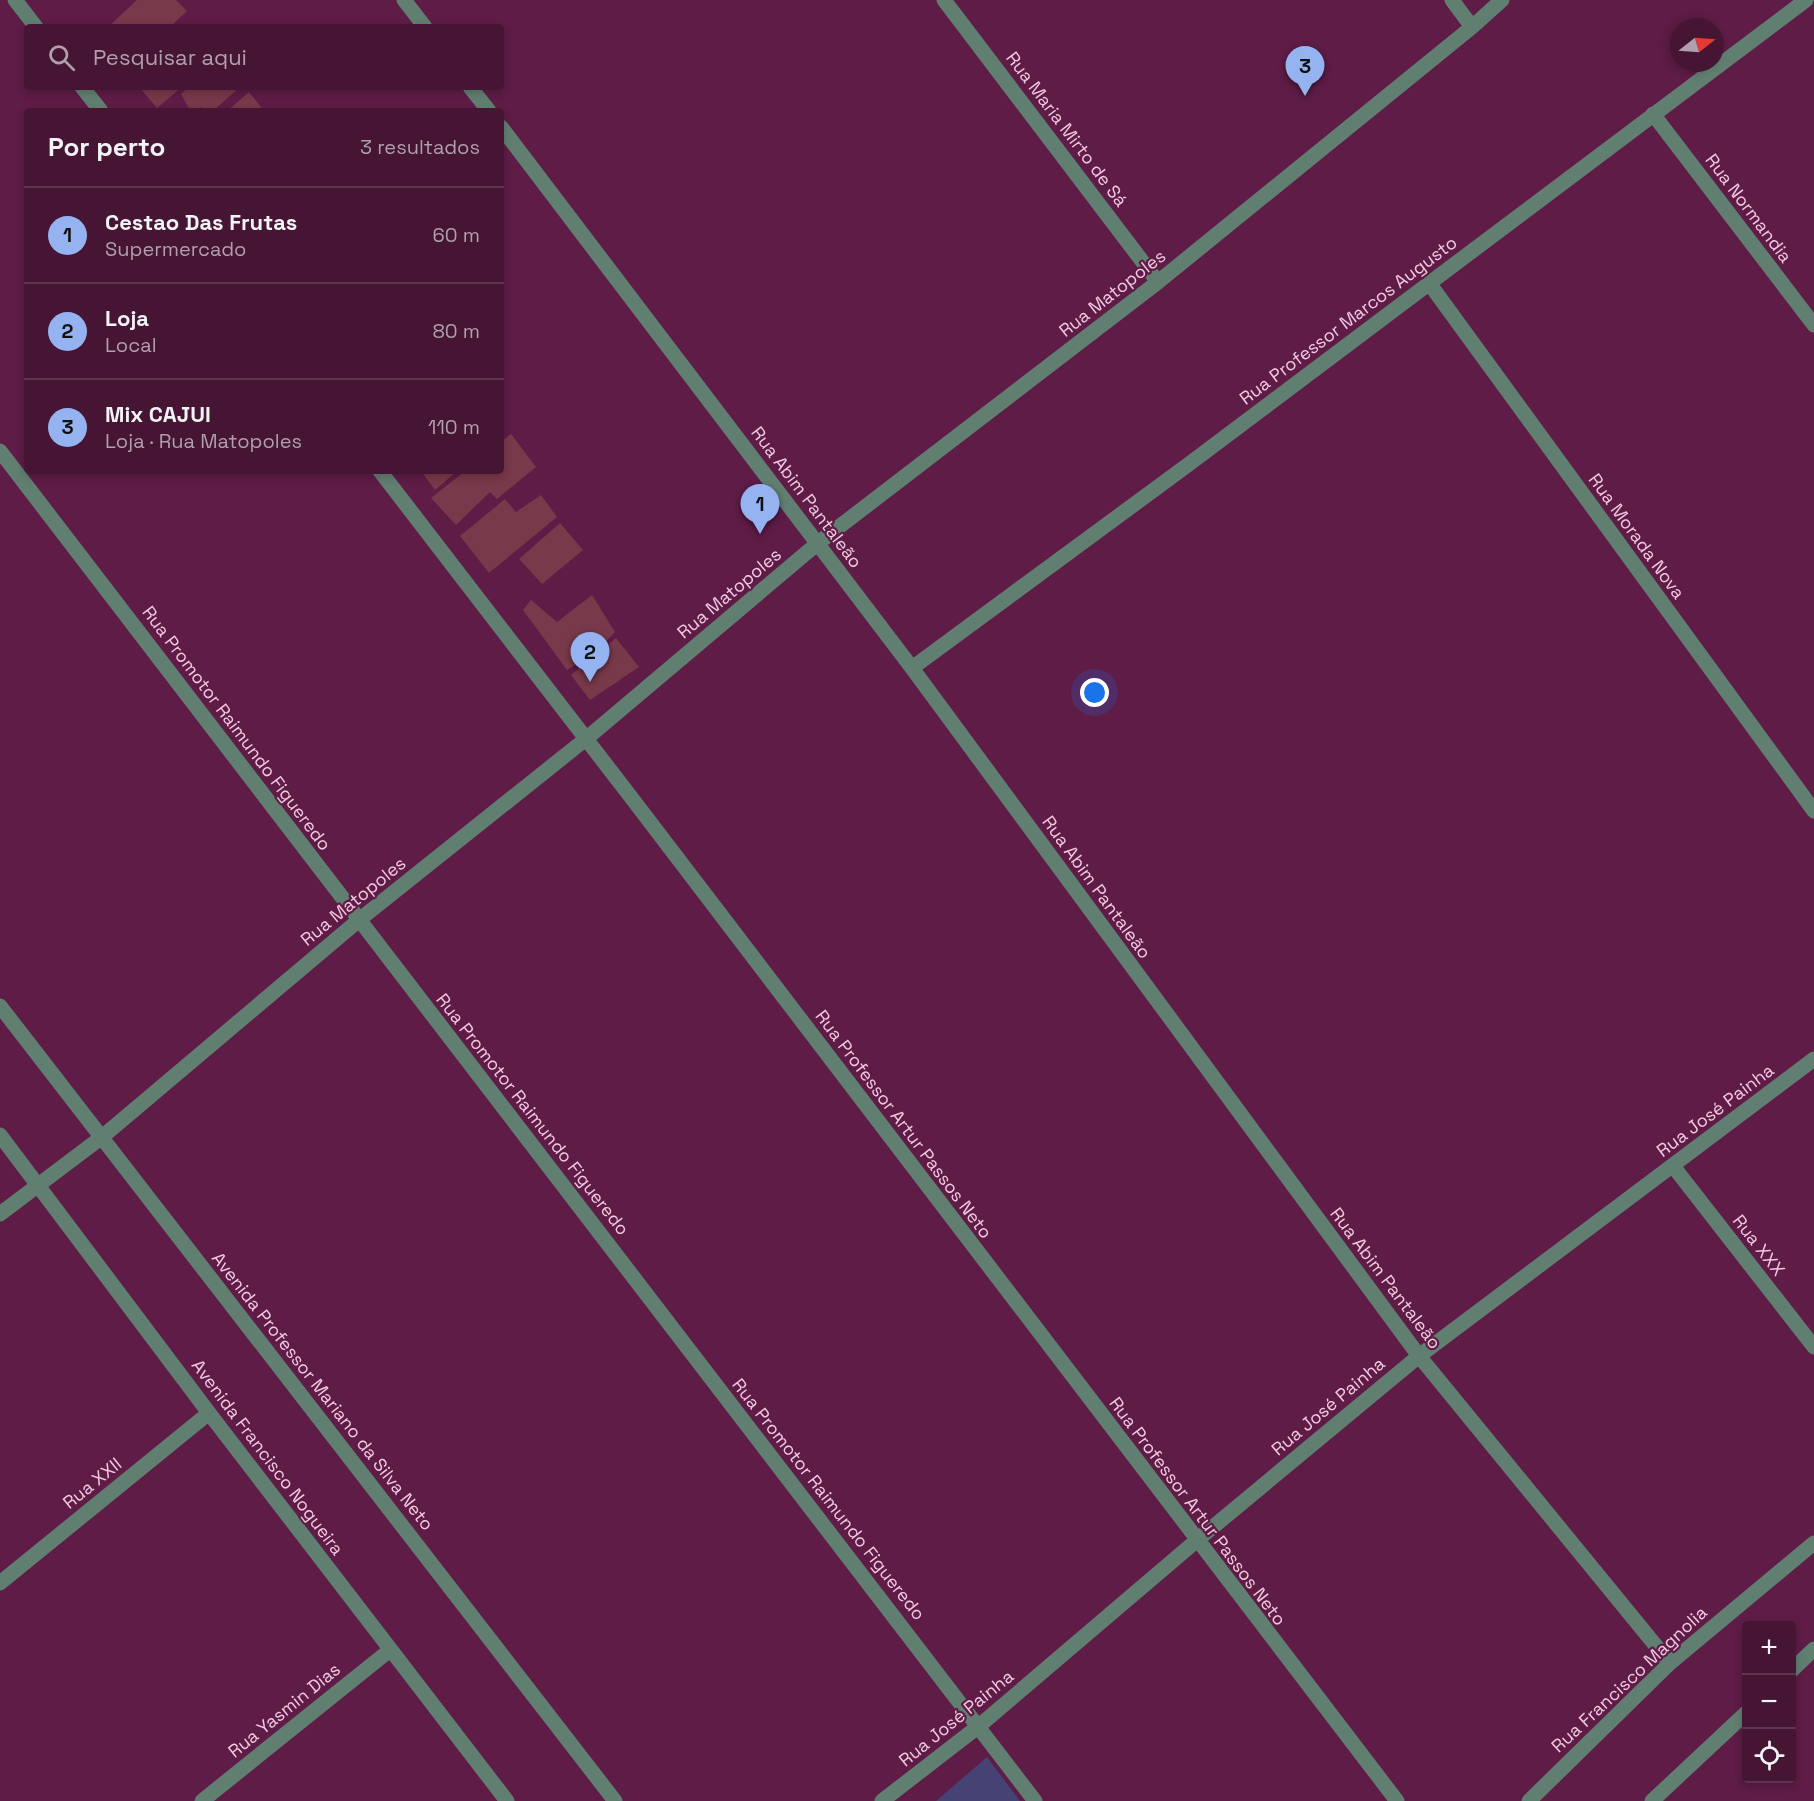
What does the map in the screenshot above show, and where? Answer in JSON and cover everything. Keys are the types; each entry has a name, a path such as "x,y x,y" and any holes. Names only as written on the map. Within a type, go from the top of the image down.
{"street":[{"path":"15,0 34,24"},
{"path":"404,0 423,24"},
{"name":"Rua Maria Mirto de Sá","path":"944,0 1158,282"},
{"path":"1452,0 1472,27"},
{"name":"Rua Matopoles","path":"0,1214 102,1137 360,920 588,738 818,543 1158,282 1472,27 1502,0"},
{"name":"Rua Professor Marcos Augusto","path":"912,668 1189,464 1806,0"},
{"path":"84,90 99,108"},
{"path":"472,90 487,108"},
{"name":"Rua Normandia","path":"1653,114 1814,325"},
{"name":"Rua Abim Pantaleão","path":"504,131 912,668 1419,1356 1670,1663"},
{"name":"Rua Morada Nova","path":"1428,283 1814,811"},
{"name":"Rua Promotor Raimundo Figueredo","path":"0,451 1035,1801"},
{"name":"Rua Professor Artur Passos Neto","path":"382,474 588,738 1196,1541 1397,1801"},
{"name":"Avenida Professor Mariano da Silva Neto","path":"0,1006 615,1801"},
{"name":"Rua José Painha","path":"882,1801 979,1726 1196,1541 1419,1356 1814,1059"},
{"name":"Avenida Francisco Nogueira","path":"0,1135 209,1413 507,1801"},
{"name":"Rua XXX","path":"1673,1166 1814,1347"},
{"name":"Rua XXII","path":"0,1583 209,1413"},
{"name":"Rua Francisco Magnolia","path":"1529,1801 1670,1663 1814,1543"},
{"path":"1796,1665 1814,1649"},
{"name":"Rua Yasmin Dias","path":"202,1801 390,1650"},
{"path":"1652,1801 1742,1717"}],"shaded area":[{"path":"987,1757 1020,1801 936,1801"}],"building":[{"path":"137,0 176,0 187,11 173,24 111,24"},
{"path":"142,90 178,90 157,108"},
{"path":"186,90 237,90 216,108 188,108 181,94"},
{"path":"249,92 262,108 230,108"},
{"path":"511,434 536,467 497,499 490,492 456,525 431,498 461,474 504,474 504,440"},
{"path":"423,474 454,474 435,490"},
{"path":"541,495 557,517 489,573 460,536 505,499 516,512"},
{"path":"560,523 583,550 542,584 519,559"},
{"path":"592,595 615,632 594,653 567,670 523,610 531,600 557,622"},
{"path":"616,638 639,667 590,700 571,675"}],"place":[{"name":"Mix CAJUI","path":"1305,96"},
{"name":"Cestao Das Frutas","path":"760,534"},
{"name":"Loja","path":"590,682"}]}
